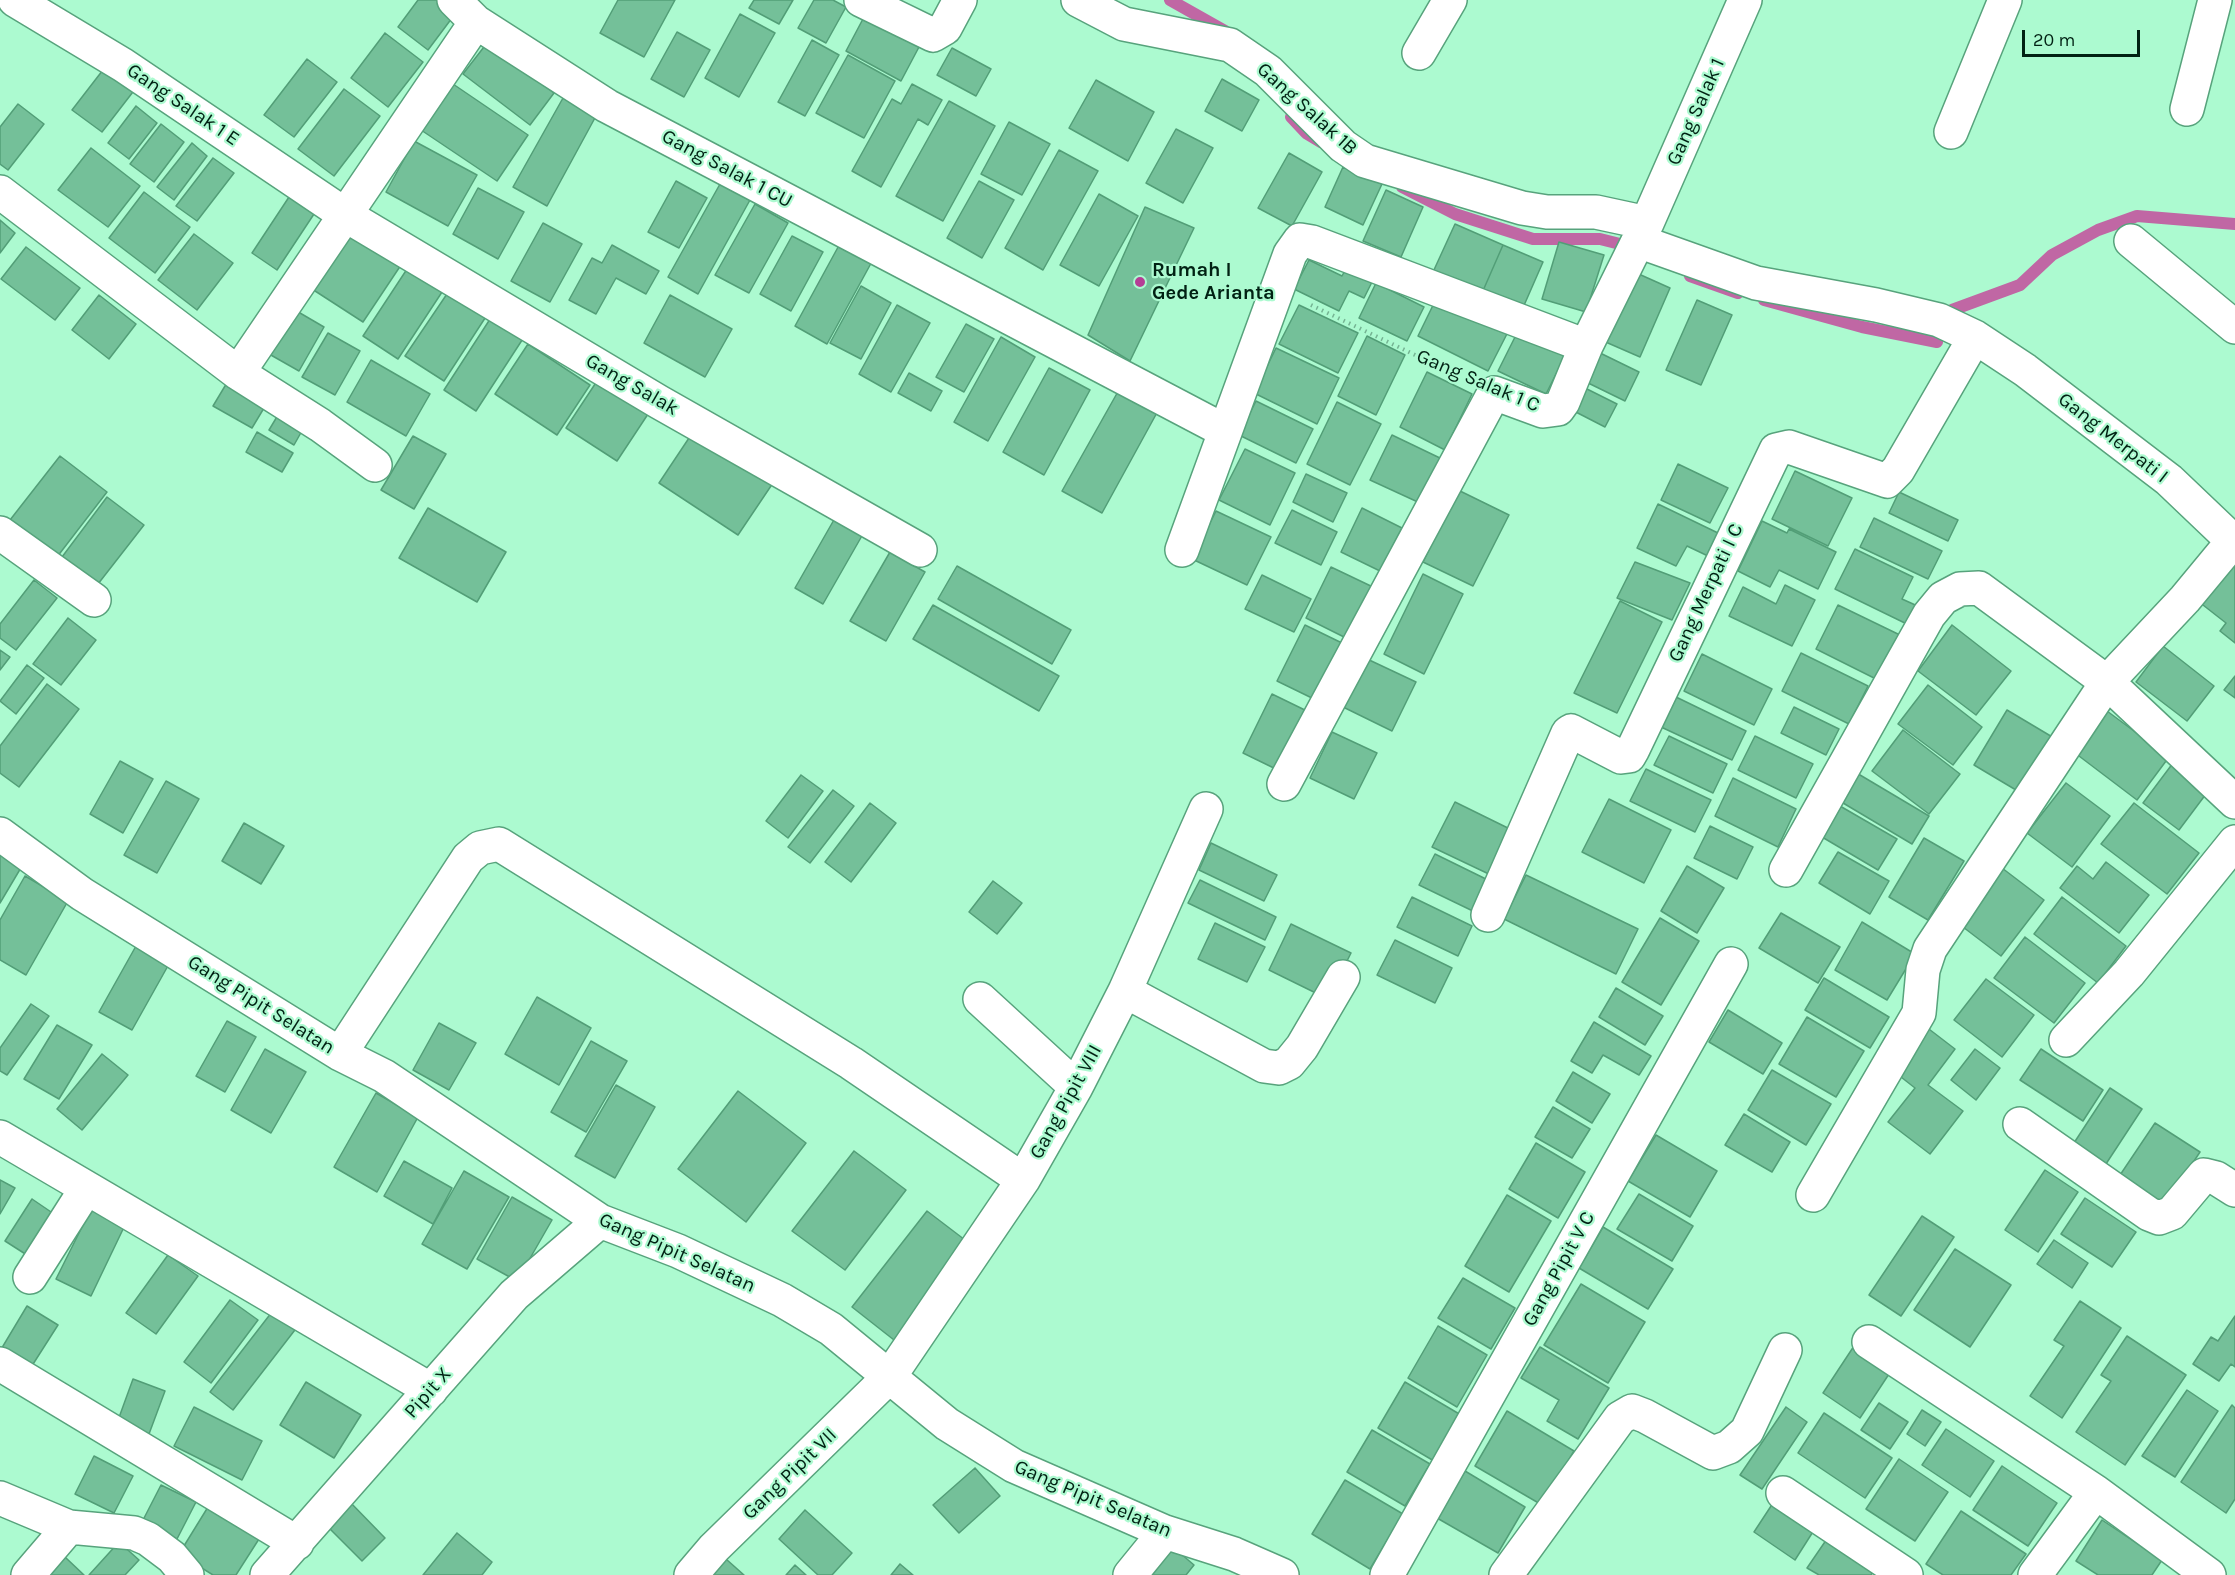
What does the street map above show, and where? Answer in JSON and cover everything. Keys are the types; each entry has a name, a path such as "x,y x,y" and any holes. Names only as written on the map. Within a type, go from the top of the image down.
{"street":[{"name":"Gang Salak 1 E","path":"15,0 123,65 346,216"},
{"path":"861,0 933,36 945,28 960,0"},
{"name":"Gang Salak 1B","path":"1078,0 1124,24 1230,45 1268,71 1343,146 1365,160 1522,208 1547,212 1596,212 1642,232"},
{"path":"1419,53 1450,0"},
{"name":"Gang Salak 1","path":"1642,232 1745,0"},
{"path":"1951,132 2005,0"},
{"path":"2187,109 2215,0"},
{"name":"Gang Salak 1 CU","path":"238,373 346,216 465,11 607,106 1225,431"},
{"path":"0,192 238,373 320,425 375,465"},
{"name":"Gang Salak","path":"346,216 659,402 920,550"},
{"name":"Gang Merpati I","path":"1642,232 1756,283 1939,320 1975,336 2025,370 2169,480 2234,541 2107,682 1930,949 1923,970 1919,1013 1813,1196"},
{"name":"Gang Salak 1 C","path":"1494,393 1543,411 1558,409 1642,232"},
{"path":"1182,550 1295,244 1300,240 1312,242 1586,346"},
{"path":"2131,241 2235,327"},
{"name":"Gang Merpati I C","path":"1488,915 1568,733 1571,731 1621,757 1629,756 1634,749 1776,450 1789,447 1887,480 1898,470 1975,336"},
{"path":"1284,784 1494,393"},
{"path":"0,533 94,600"},
{"path":"1786,870 1929,615 1943,598 1960,589 1979,588 2107,682 2235,802"},
{"name":"Gang Pipit VIII","path":"890,1376 1023,1180 1076,1087 1125,991 1206,809"},
{"name":"Gang Pipit Selatan","path":"0,834 82,894 340,1054 384,1076 600,1221 678,1251 782,1300 831,1329 947,1424 1014,1466 1165,1532 1234,1554 1282,1575"},
{"path":"2066,1040 2128,973 2235,842"},
{"path":"340,1054 468,858 480,848 499,844 851,1063 1023,1180"},
{"name":"Gang Pipit V C","path":"1387,1575 1731,964"},
{"path":"1125,991 1264,1066 1279,1068 1289,1063 1302,1047 1343,977"},
{"path":"980,999 1076,1087"},
{"path":"2020,1124 2149,1214 2159,1218 2172,1213 2204,1175 2226,1184"},
{"path":"0,1137 431,1390"},
{"path":"30,1277 86,1189"},
{"name":"Pipit X","path":"267,1575 514,1295 600,1221"},
{"path":"1869,1342 2096,1492 2209,1575"},
{"path":"1506,1575 1620,1418 1632,1411 1645,1416 1713,1454 1729,1447 1747,1431 1785,1350"},
{"path":"0,1364 297,1543"},
{"name":"Gang Pipit VII","path":"691,1575 714,1548 890,1376"},
{"path":"2035,1575 2096,1492"},
{"path":"1783,1493 1906,1575"},
{"path":"0,1498 69,1527 134,1533 148,1539 172,1557 187,1575"},
{"path":"27,1575 69,1527"},
{"path":"1130,1575 1165,1532"}],"path":[{"name":"Gang Salak 1 C","path":"1278,289 1494,393"}],"building":[{"path":"418,0 438,0 455,14 428,50 398,27"},
{"path":"618,0 675,0 644,57 600,33"},
{"path":"754,0 793,0 779,24 749,8"},
{"path":"814,0 833,0 846,7 826,43 798,28"},
{"path":"740,14 775,33 739,97 705,78"},
{"path":"864,17 919,47 901,81 846,51"},
{"path":"677,32 710,50 684,97 651,79"},
{"path":"385,33 423,62 388,107 351,78"},
{"path":"812,40 839,55 805,116 778,102"},
{"path":"487,43 554,93 530,125 463,74"},
{"path":"952,48 991,69 976,96 937,75"},
{"path":"848,55 895,81 864,138 816,113"},
{"path":"307,59 337,82 294,137 264,115"},
{"path":"106,66 136,88 102,132 72,110"},
{"path":"1222,79 1259,100 1242,131 1205,111"},
{"path":"1096,80 1154,112 1128,161 1069,128"},
{"path":"453,84 528,135 497,181 421,130"},
{"path":"912,84 942,100 928,125 918,119 881,187 852,171 892,99 901,104"},
{"path":"344,89 380,116 334,176 298,149"},
{"path":"563,98 596,116 547,206 513,187"},
{"path":"949,101 995,126 943,221 896,196"},
{"path":"18,104 44,124 8,170 0,164 0,127"},
{"path":"136,106 157,123 129,159 108,143"},
{"path":"1009,122 1050,144 1022,195 981,174"},
{"path":"161,124 184,142 154,182 130,164"},
{"path":"1176,129 1213,148 1183,203 1146,183"},
{"path":"414,141 477,175 448,226 386,192"},
{"path":"192,143 207,156 174,200 157,187"},
{"path":"91,148 140,186 108,227 58,190"},
{"path":"1059,150 1098,171 1043,270 1005,248"},
{"path":"1289,153 1322,172 1292,226 1258,208"},
{"path":"213,158 234,173 197,221 176,206"},
{"path":"1343,167 1382,184 1363,225 1325,207"},
{"path":"676,181 707,198 679,248 648,232"},
{"path":"979,181 1014,200 982,258 947,238"},
{"path":"720,184 750,200 698,294 668,277"},
{"path":"478,188 524,212 498,259 453,234"},
{"path":"1386,190 1423,207 1401,257 1363,241"},
{"path":"144,192 190,227 155,273 109,238"},
{"path":"1099,194 1138,216 1099,286 1060,265"},
{"path":"289,197 314,214 277,270 252,253"},
{"path":"755,204 788,223 749,293 715,275"},
{"name":"Rumah I Gede Arianta","path":"1145,207 1194,228 1130,361 1088,335"},
{"path":"0,220 15,233 0,253"},
{"path":"543,223 582,244 550,302 511,281"},
{"path":"1455,224 1503,245 1482,293 1433,272"},
{"path":"352,229 403,262 363,322 312,289"},
{"path":"194,234 233,263 197,310 158,280"},
{"path":"792,236 823,252 791,311 760,294"},
{"path":"843,238 875,256 827,344 795,326"},
{"path":"1559,242 1604,255 1586,312 1542,299"},
{"path":"612,245 659,271 646,294 616,278 596,314 569,300 592,258 602,263"},
{"path":"1503,245 1543,262 1522,310 1482,293"},
{"path":"26,247 80,288 55,320 1,279"},
{"path":"1309,260 1342,276 1349,263 1375,276 1364,298 1349,291 1339,311 1294,289"},
{"path":"411,263 446,286 398,359 363,336"},
{"path":"1632,271 1670,288 1640,357 1601,340"},
{"path":"1376,283 1424,307 1407,341 1359,318"},
{"path":"861,286 891,303 861,359 830,343"},
{"path":"451,288 489,312 444,381 405,356"},
{"path":"1439,293 1510,328 1488,371 1418,336"},
{"path":"99,295 136,324 109,359 72,330"},
{"path":"670,295 732,329 705,377 644,343"},
{"path":"1697,300 1732,315 1701,385 1666,370"},
{"path":"897,305 930,323 891,392 859,374"},
{"path":"1299,305 1358,333 1338,373 1279,344"},
{"path":"288,306 324,327 299,371 262,350"},
{"path":"494,313 526,334 476,411 444,390"},
{"path":"966,324 994,339 964,392 936,377"},
{"path":"328,333 360,351 335,395 302,377"},
{"path":"1517,333 1565,356 1546,394 1498,371"},
{"path":"1367,336 1405,355 1376,415 1338,396"},
{"path":"1001,337 1035,357 988,441 954,422"},
{"path":"528,344 590,385 557,435 495,394"},
{"path":"1276,348 1339,378 1317,424 1254,393"},
{"path":"1596,351 1639,372 1625,401 1582,380"},
{"path":"371,360 430,394 406,436 347,402"},
{"path":"1049,368 1090,390 1044,475 1003,452"},
{"path":"603,372 654,405 617,461 566,428"},
{"path":"1427,372 1472,394 1445,450 1400,427"},
{"path":"909,373 942,391 931,411 898,393"},
{"path":"228,381 267,403 252,428 213,406"},
{"path":"1579,385 1617,404 1605,427 1568,408"},
{"path":"1120,388 1159,409 1102,513 1062,491"},
{"path":"1256,401 1313,429 1296,463 1239,435"},
{"path":"1337,402 1381,424 1350,485 1307,464"},
{"path":"278,415 303,429 294,445 269,430"},
{"path":"697,426 777,477 738,535 659,483"},
{"path":"257,432 293,453 282,472 246,452"},
{"path":"1392,435 1442,459 1420,503 1370,480"},
{"path":"413,436 446,454 414,509 381,490"},
{"path":"1245,449 1295,473 1270,525 1219,500"},
{"path":"60,456 107,492 57,557 10,520"},
{"path":"1678,464 1728,488 1710,523 1661,500"},
{"path":"1795,471 1852,498 1828,546 1772,519"},
{"path":"1306,474 1347,493 1333,522 1293,502"},
{"path":"1458,490 1509,515 1473,586 1423,562"},
{"path":"1899,492 1958,520 1948,541 1889,513"},
{"path":"107,497 144,525 98,584 62,557"},
{"path":"1658,504 1718,533 1708,556 1687,546 1676,566 1637,548"},
{"path":"428,508 506,552 477,602 399,558"},
{"path":"1362,508 1402,528 1380,571 1341,552"},
{"path":"1292,510 1337,532 1321,565 1275,543"},
{"path":"1216,511 1271,537 1247,585 1192,559"},
{"path":"835,518 863,534 823,604 795,588"},
{"path":"1874,518 1942,551 1928,579 1860,547"},
{"path":"1762,521 1787,533 1789,529 1836,552 1818,589 1779,570 1770,587 1738,571"},
{"path":"1855,549 1913,577 1902,599 1922,608 1913,627 1835,589"},
{"path":"890,552 925,572 886,641 850,621"},
{"path":"2235,556 2235,643 2220,631 2226,623 2194,598"},
{"path":"1635,562 1690,583 1672,620 1617,598"},
{"path":"957,566 1071,630 1052,664 938,599"},
{"path":"1331,567 1375,588 1350,640 1306,618"},
{"path":"1423,574 1463,594 1424,674 1384,654"},
{"path":"1262,575 1311,599 1294,632 1245,609"},
{"path":"34,580 57,598 16,650 0,638 0,624"},
{"path":"1785,585 1815,600 1792,646 1729,616 1743,587 1776,604"},
{"path":"1620,601 1662,622 1617,713 1574,693"},
{"path":"933,605 1059,676 1039,711 913,639"},
{"path":"1838,605 1902,636 1880,681 1816,649"},
{"path":"68,618 96,640 61,685 33,664"},
{"path":"1305,625 1344,644 1316,700 1277,681"},
{"path":"1952,625 2011,671 1976,715 1918,671"},
{"path":"2163,646 2214,686 2187,721 2136,682"},
{"path":"0,650 10,657 0,670"},
{"path":"1801,653 1868,686 1849,724 1782,691"},
{"path":"1702,654 1772,689 1754,725 1684,691"},
{"path":"1365,658 1416,682 1392,731 1341,706"},
{"path":"27,665 44,678 16,714 0,701"},
{"path":"2235,676 2235,698 2224,690"},
{"path":"47,684 79,709 19,787 0,773 0,746"},
{"path":"1928,685 1982,727 1953,765 1898,724"},
{"path":"1272,694 1311,713 1282,772 1243,753"},
{"path":"1676,697 1746,731 1732,760 1661,727"},
{"path":"1794,707 1839,729 1826,755 1781,733"},
{"path":"2007,710 2054,738 2021,793 1974,765"},
{"path":"2107,711 2169,757 2137,800 2075,753"},
{"path":"1903,730 1960,774 1929,814 1872,771"},
{"path":"1332,732 1377,753 1354,799 1310,778"},
{"path":"1669,736 1727,764 1713,793 1654,765"},
{"path":"1755,736 1813,764 1796,798 1738,770"},
{"path":"120,761 153,779 123,833 90,814"},
{"path":"2173,763 2209,790 2179,830 2143,803"},
{"path":"1646,769 1711,800 1695,832 1630,801"},
{"path":"1855,772 1929,816 1912,844 1838,800"},
{"path":"801,775 823,791 788,838 766,821"},
{"path":"1733,778 1796,809 1778,847 1715,816"},
{"path":"166,781 199,799 157,873 124,855"},
{"path":"2066,783 2110,816 2072,867 2027,833"},
{"path":"833,790 854,806 810,863 788,847"},
{"path":"1609,799 1671,830 1644,883 1582,852"},
{"path":"1455,802 1516,832 1493,876 1432,847"},
{"path":"870,803 896,823 851,882 825,862"},
{"path":"2134,803 2199,853 2167,894 2101,844"},
{"path":"1840,806 1897,839 1878,870 1822,837"},
{"path":"244,823 284,846 261,884 222,861"},
{"path":"1710,826 1753,847 1737,879 1694,858"},
{"path":"1924,838 1964,861 1928,920 1889,897"},
{"path":"1211,843 1277,875 1264,901 1199,870"},
{"path":"1838,852 1889,881 1870,914 1819,883"},
{"path":"0,854 22,866 0,903"},
{"path":"1435,854 1492,882 1477,913 1419,885"},
{"path":"2106,862 2149,895 2119,933 2060,888 2077,866 2093,879"},
{"path":"1687,866 1724,888 1697,933 1661,911"},
{"path":"2002,868 2044,900 2001,956 1959,924"},
{"path":"1526,875 1638,929 1616,974 1504,919"},
{"path":"25,876 68,901 26,975 0,960 0,920"},
{"path":"1200,880 1276,917 1265,940 1188,903"},
{"path":"993,881 1022,903 997,934 969,912"},
{"path":"1412,897 1472,926 1458,956 1397,927"},
{"path":"2062,897 2126,946 2098,983 2034,934"},
{"path":"1781,913 1840,947 1818,983 1759,948"},
{"path":"1660,918 1699,941 1661,1005 1622,982"},
{"path":"1862,922 1915,954 1887,1000 1835,970"},
{"path":"1215,923 1265,947 1247,982 1198,959"},
{"path":"1291,924 1351,953 1328,999 1269,970"},
{"path":"2025,937 2085,983 2054,1023 1994,978"},
{"path":"1395,940 1452,968 1435,1003 1377,975"},
{"path":"136,946 169,964 132,1030 99,1012"},
{"path":"1824,978 1889,1017 1870,1048 1805,1010"},
{"path":"1986,979 2034,1015 2002,1057 1954,1020"},
{"path":"1616,988 1663,1016 1645,1045 1599,1017"},
{"path":"537,997 591,1028 559,1085 505,1054"},
{"path":"31,1004 49,1016 7,1075 0,1071 0,1048"},
{"path":"1728,1010 1782,1043 1763,1074 1709,1042"},
{"path":"1807,1017 1864,1051 1836,1097 1779,1064"},
{"path":"227,1021 256,1037 225,1092 196,1076"},
{"path":"1594,1022 1651,1056 1639,1075 1603,1055 1592,1073 1571,1061"},
{"path":"439,1023 476,1043 449,1090 413,1070"},
{"path":"57,1025 92,1045 59,1099 24,1079"},
{"path":"1925,1026 1955,1049 1928,1085 1963,1111 1930,1154 1888,1122 1915,1088 1892,1070"},
{"path":"591,1041 627,1061 586,1132 551,1112"},
{"path":"265,1049 306,1072 271,1133 231,1110"},
{"path":"1975,1049 2000,1068 1976,1100 1951,1080"},
{"path":"2041,1049 2103,1090 2083,1121 2020,1080"},
{"path":"102,1054 128,1075 82,1130 57,1109"},
{"path":"1772,1070 1831,1104 1806,1145 1748,1110"},
{"path":"1573,1072 1610,1094 1592,1123 1556,1101"},
{"path":"616,1085 655,1107 615,1178 575,1156"},
{"path":"2110,1088 2142,1109 2102,1170 2070,1149"},
{"path":"738,1091 806,1143 746,1222 678,1169"},
{"path":"376,1093 418,1117 377,1192 334,1167"},
{"path":"1553,1107 1590,1129 1572,1158 1535,1137"},
{"path":"1744,1114 1790,1142 1772,1172 1725,1145"},
{"path":"2155,1123 2200,1152 2159,1214 2114,1184"},
{"path":"1656,1135 1717,1171 1690,1217 1628,1181"},
{"path":"1536,1143 1585,1172 1558,1218 1509,1189"},
{"path":"854,1151 906,1190 845,1270 792,1231"},
{"path":"404,1161 452,1188 433,1224 384,1196"},
{"path":"2045,1170 2078,1192 2038,1252 2005,1230"},
{"path":"464,1171 509,1197 467,1269 422,1244"},
{"path":"0,1180 15,1188 0,1214"},
{"path":"1639,1194 1693,1226 1672,1261 1617,1229"},
{"path":"1507,1195 1551,1221 1509,1292 1465,1266"},
{"path":"512,1197 552,1220 517,1281 477,1259"},
{"path":"2085,1198 2136,1232 2112,1267 2061,1234"},
{"path":"32,1199 57,1216 30,1257 5,1241"},
{"path":"92,1207 126,1223 91,1296 56,1279"},
{"path":"927,1211 969,1243 894,1340 852,1307"},
{"path":"1922,1216 1954,1237 1901,1316 1869,1295"},
{"path":"1603,1227 1673,1269 1648,1309 1579,1268"},
{"path":"2054,1240 2088,1263 2072,1288 2037,1264"},
{"path":"1955,1249 2011,1285 1970,1347 1914,1310"},
{"path":"168,1255 198,1276 156,1334 126,1313"},
{"path":"1463,1278 1515,1308 1491,1349 1438,1318"},
{"path":"1581,1284 1645,1322 1608,1383 1544,1345"},
{"path":"230,1300 258,1320 211,1383 184,1362"},
{"path":"2080,1301 2121,1328 2062,1418 2030,1396 2064,1346 2054,1340"},
{"path":"27,1306 58,1325 28,1372 0,1351"},
{"path":"275,1308 298,1326 233,1410 210,1392"},
{"path":"2235,1316 2235,1367 2231,1364 2219,1381 2193,1364 2211,1337 2218,1341"},
{"path":"1438,1326 1487,1355 1457,1407 1408,1378"},
{"path":"2127,1336 2186,1375 2125,1465 2076,1432 2111,1381 2101,1375"},
{"path":"1854,1346 1891,1371 1860,1418 1823,1393"},
{"path":"1540,1347 1609,1388 1578,1439 1547,1421 1559,1400 1521,1378"},
{"path":"133,1379 165,1391 149,1434 117,1423"},
{"path":"306,1382 361,1415 334,1458 280,1425"},
{"path":"1405,1382 1461,1415 1434,1461 1378,1428"},
{"path":"2187,1390 2218,1411 2175,1477 2142,1456"},
{"path":"1879,1403 1908,1422 1890,1449 1861,1430"},
{"path":"2232,1405 2235,1408 2235,1499 2226,1513 2181,1482"},
{"path":"194,1407 262,1441 242,1480 174,1446"},
{"path":"1786,1407 1807,1422 1762,1489 1740,1475"},
{"path":"1922,1410 1941,1422 1925,1446 1907,1434"},
{"path":"1507,1411 1574,1451 1542,1505 1475,1466"},
{"path":"1824,1413 1892,1458 1865,1498 1798,1453"},
{"path":"1946,1429 1994,1461 1970,1497 1922,1465"},
{"path":"1372,1430 1430,1464 1405,1506 1347,1472"},
{"path":"94,1456 133,1476 114,1513 75,1494"},
{"path":"1899,1459 1948,1492 1915,1541 1866,1509"},
{"path":"2002,1466 2057,1503 2028,1546 1973,1510"},
{"path":"975,1468 1000,1496 959,1533 933,1505"},
{"path":"1465,1471 1525,1507 1498,1553 1437,1518"},
{"path":"1345,1480 1403,1514 1370,1569 1312,1534"},
{"path":"161,1485 196,1502 177,1539 142,1522"},
{"path":"348,1500 385,1538 362,1561 324,1523"},
{"path":"1775,1500 1816,1527 1795,1560 1754,1532"},
{"path":"208,1507 259,1539 236,1575 213,1575 179,1554"},
{"path":"805,1510 852,1553 832,1575 818,1575 779,1539"},
{"path":"1961,1511 2026,1554 2011,1575 1943,1575 1926,1564"},
{"path":"2102,1520 2162,1560 2152,1575 2098,1575 2076,1561"},
{"path":"457,1533 492,1562 482,1575 423,1575"},
{"path":"1831,1533 1878,1565 1871,1575 1819,1575 1807,1568"},
{"path":"119,1542 139,1560 125,1575 89,1575"},
{"path":"1167,1542 1194,1565 1186,1575 1138,1575"},
{"path":"65,1557 84,1575 46,1575"},
{"path":"726,1559 744,1575 711,1575"},
{"path":"900,1564 913,1575 891,1575"},
{"path":"795,1565 806,1575 786,1575"}],"waterway":[{"path":"1170,0 1225,31"},
{"path":"1291,117 1306,133 1321,142"},
{"path":"1402,187 1455,214 1533,239 1600,239 1624,245"},
{"path":"1952,310 2020,285 2052,255 2098,230 2137,216 2235,224"},
{"path":"1690,276 1738,293"},
{"path":"1764,300 1862,327 1937,342"}],"place":[{"name":"Rumah I Gede Arianta","path":"1140,282"}]}
